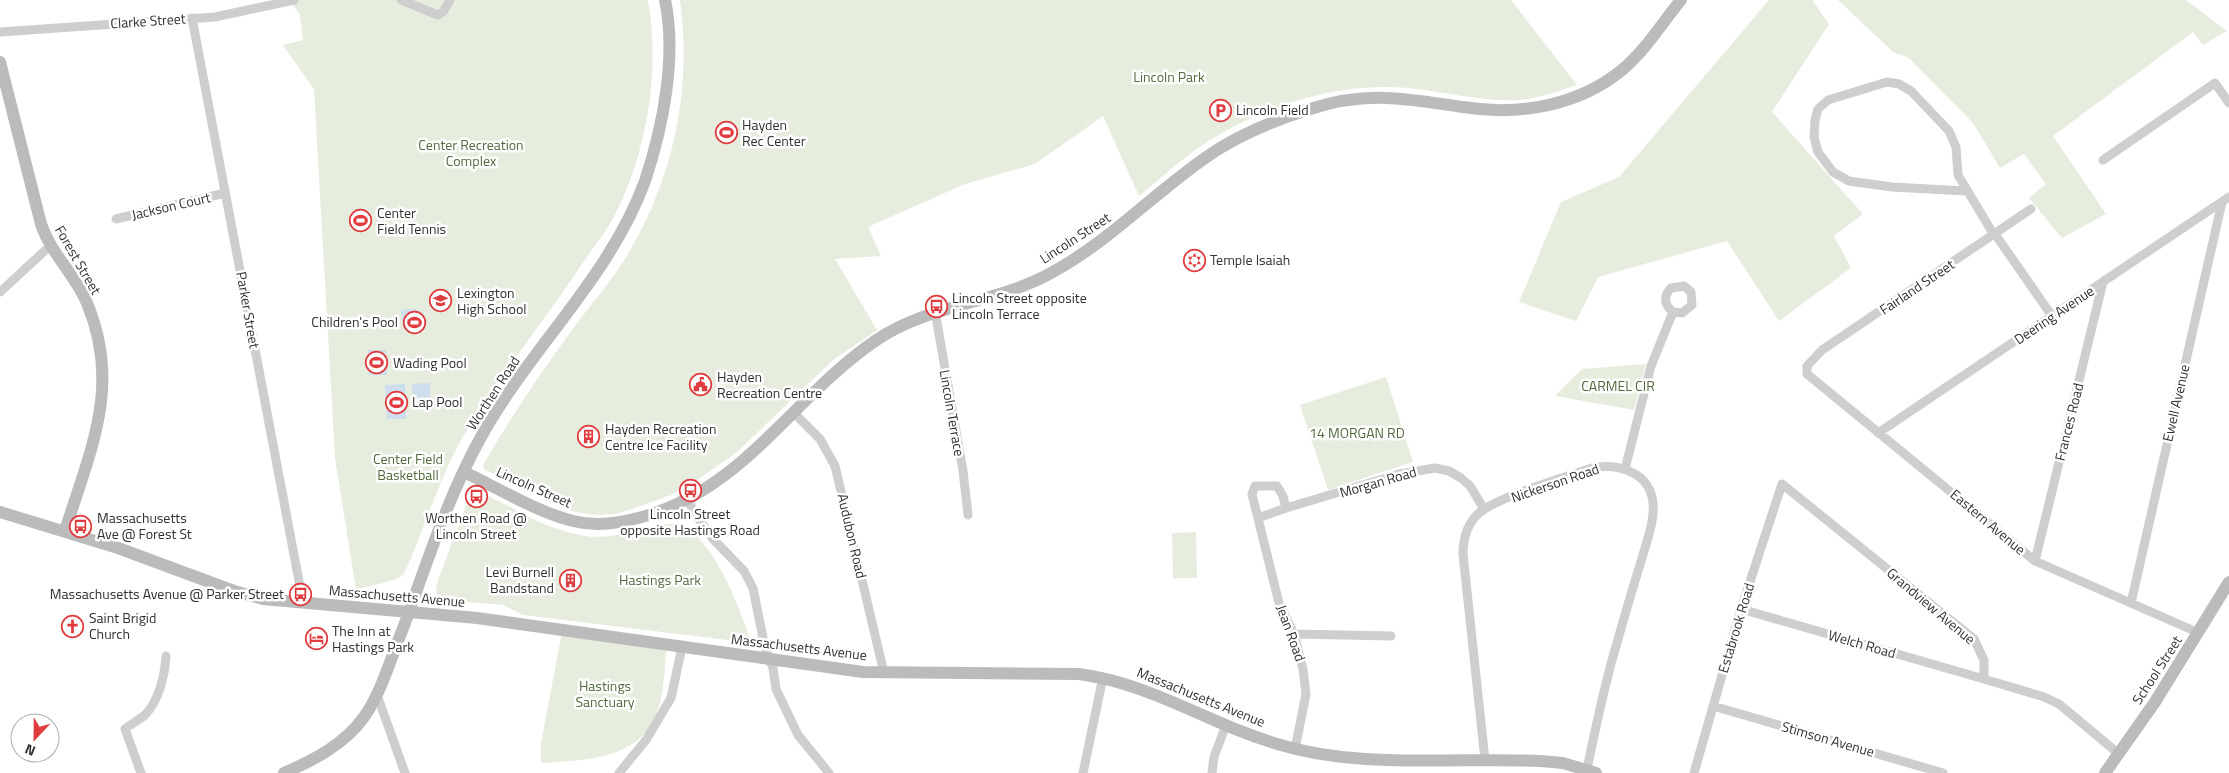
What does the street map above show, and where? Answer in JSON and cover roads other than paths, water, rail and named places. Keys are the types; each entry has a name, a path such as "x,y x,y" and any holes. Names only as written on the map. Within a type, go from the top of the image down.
{"main road":[{"name":"Worthen Road","path":"284,773 308,763 339,744 363,718 376,696 409,612 445,510 482,436 622,232 644,181 662,120 669,59 665,0"},
{"name":"Lincoln Street","path":"464,472 556,515 586,523 622,522 688,500 706,491 737,466 830,375 873,342 912,319 935,311 997,296 1047,276 1103,241 1210,155 1252,130 1313,108 1364,97 1405,97 1482,110 1524,110 1560,103 1586,92 1623,70 1644,48 1681,0"},
{"name":"Forest Street","path":"0,62 37,212 50,246 75,280 87,304 99,339 104,376 103,395 96,432 65,531"},
{"name":"Massachusetts Avenue","path":"0,512 126,551 234,591 263,599 478,618 769,659 884,673 1079,674 1103,677 1136,686 1226,725 1295,749 1334,756 1380,759 1542,761 1563,763 1591,771"},
{"name":"School Street","path":"2105,773 2199,633 2229,582"}],"street":[{"name":"Clarke Street","path":"0,32 215,17 294,0"},
{"path":"401,0 438,15 444,12 450,0"},
{"name":"Parker Street","path":"192,18 303,602"},
{"path":"1966,192 1892,187 1849,180 1833,172 1818,152 1814,137 1818,109 1828,100 1887,82 1899,84 1911,91 1949,131 1956,147 1958,175 1966,192 2052,316"},
{"path":"2103,160 2215,83 2229,103"},
{"name":"Jackson Court","path":"116,219 225,193"},
{"name":"Deering Avenue","path":"1878,433 2226,200"},
{"name":"Ewell Avenue","path":"2131,603 2226,200"},
{"name":"Fairland Street","path":"1806,369 1822,350 2032,209"},
{"path":"0,292 50,246"},
{"name":"Frances Road","path":"2035,561 2103,282"},
{"name":"Lincoln Terrace","path":"935,311 963,471 968,514"},
{"path":"1591,771 1603,690 1648,538 1653,510 1652,497 1644,482 1625,469 1651,366 1673,312"},
{"name":"Eastern Avenue","path":"1806,369 1807,374 2035,561 2199,633"},
{"name":"Audubon Road","path":"793,412 820,438 835,466 884,673"},
{"name":"Nickerson Road","path":"1484,760 1462,546 1468,528 1484,509 1592,468 1609,466 1625,469"},
{"name":"Morgan Road","path":"1286,508 1399,474 1435,468 1449,471 1461,478 1484,509"},
{"name":"Estabrook Road","path":"1694,773 1740,609 1782,484"},
{"name":"Grandview Avenue","path":"1782,484 1974,639 1980,648 1984,660 1984,679"},
{"name":"Jean Road","path":"1286,508 1283,496 1277,486 1255,486 1252,494 1279,602 1294,634 1303,669 1306,694 1295,749"},
{"path":"688,500 714,540 744,570 753,588 765,648 773,668 776,689 798,735 829,773"},
{"path":"1258,518 1286,508"},
{"name":"Welch Road","path":"1740,609 1984,679"},
{"path":"1294,634 1391,636"},
{"path":"623,772 646,740 671,698 682,646"},
{"path":"140,773 125,729 145,714 155,699 166,668 166,656"},
{"path":"1083,773 1103,677"},
{"path":"1984,679 2044,697 2059,704 2119,754"},
{"path":"376,696 405,773"},
{"name":"Stimson Avenue","path":"1713,706 1944,773"},
{"path":"1212,773 1214,757 1226,725"}],"water":[{"name":"Children's Pool","path":"416,309 423,313 427,321 424,329 413,334 413,322 402,323 401,310"},
{"name":"Wading Pool","path":"368,350 386,350 387,375 369,375"},
{"path":"430,383 430,400 413,401 412,384"},
{"name":"Lap Pool","path":"405,384 406,419 387,419 385,385"}],"place":[{"name":"Lincoln Field","path":"1220,110"},
{"name":"Hayden Rec Center","path":"726,133"},
{"name":"Center Field Tennis","path":"361,221"},
{"name":"Temple Isaiah","path":"1194,260"},
{"name":"Lexington High School","path":"441,301"},
{"name":"Lincoln Street opposite Lincoln Terrace","path":"936,306"},
{"name":"Children's Pool","path":"414,322"},
{"name":"Wading Pool","path":"377,363"},
{"name":"Hayden Recreation Centre","path":"701,385"},
{"name":"Lap Pool","path":"396,402"},
{"name":"Hayden Recreation Centre Ice Facility","path":"589,437"},
{"name":"Lincoln Street opposite Hastings Road","path":"690,491"},
{"name":"Worthen Road @ Lincoln Street","path":"476,496"},
{"name":"Massachusetts Ave @ Forest St","path":"81,526"},
{"name":"Levi Burnell Bandstand","path":"570,580"},
{"name":"Massachusetts Avenue @ Parker Street","path":"300,594"},
{"name":"Saint Brigid Church","path":"73,626"},
{"name":"The Inn at Hastings Park","path":"316,639"}],"park label":[{"name":"Lincoln Park","path":"1169,77"},
{"name":"Center Recreation Complex","path":"471,154"},
{"name":"CARMEL CIR","path":"1618,386"},
{"name":"14 MORGAN RD","path":"1357,433"},
{"name":"Center Field Basketball","path":"408,468"},
{"name":"Hastings Park","path":"660,580"},
{"name":"Hastings Sanctuary","path":"605,694"}]}
